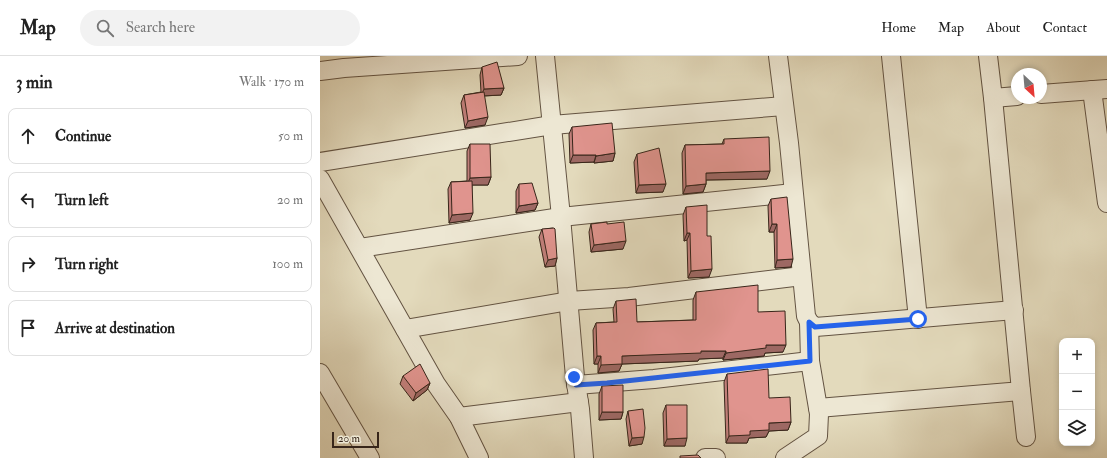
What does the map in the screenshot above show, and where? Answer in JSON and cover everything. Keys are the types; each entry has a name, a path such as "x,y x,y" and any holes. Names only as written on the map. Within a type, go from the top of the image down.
{"street":[{"path":"320,72 344,68 518,56"},
{"path":"545,56 584,458"},
{"path":"778,56 789,143 806,316 809,322 815,327 1014,310"},
{"path":"891,56 918,319"},
{"path":"988,56 1026,438"},
{"path":"1047,93 1099,89 1107,203"},
{"path":"993,98 1011,96"},
{"path":"320,162 552,125 784,106"},
{"path":"320,178 325,198 360,248 436,384 459,417 479,458"},
{"path":"360,248 561,217 793,193"},
{"path":"405,329 569,301 629,297 802,276"},
{"path":"785,458 818,436 818,408 810,361 809,322"},
{"path":"576,385 654,379 810,361"},
{"path":"320,373 370,458"},
{"path":"818,408 1021,391"},
{"path":"459,417 579,402"},
{"path":"705,458 716,458"}],"building":[{"path":"497,62 504,88 484,89 482,67"},
{"path":"484,92 488,117 468,121 464,95"},
{"path":"612,123 615,153 596,156 573,155 572,127"},
{"path":"769,137 770,171 706,173 706,184 686,186 685,145 724,144 724,139"},
{"path":"470,144 490,144 491,177 470,178"},
{"path":"659,148 666,184 639,185 637,154"},
{"path":"472,181 473,213 452,215 451,182"},
{"path":"532,183 538,203 519,206 519,184"},
{"path":"787,197 793,259 777,260 777,224 772,224 771,199"},
{"path":"707,205 707,236 711,236 712,269 691,271 690,233 687,233 686,207"},
{"path":"607,222 607,224 624,222 626,241 594,245 591,224"},
{"path":"554,228 557,258 548,260 542,229"},
{"path":"758,285 758,312 785,311 786,345 766,345 766,348 726,353 726,351 701,351 701,353 622,356 622,364 601,365 601,356 597,356 596,323 617,322 616,301 636,299 637,322 696,320 696,292"},
{"path":"420,364 430,383 416,393 403,376"},
{"path":"768,369 769,398 790,397 791,422 769,423 769,430 750,431 750,435 729,436 727,374"},
{"path":"623,385 623,412 602,412 602,386"},
{"path":"666,405 687,405 687,438 667,439"},
{"path":"643,409 645,428 644,437 632,438 628,411"},
{"path":"698,455 701,458 680,458 680,456"}],"route":[{"path":"574,377 576,385 607,383 810,361 809,322 815,327 918,319"}]}
